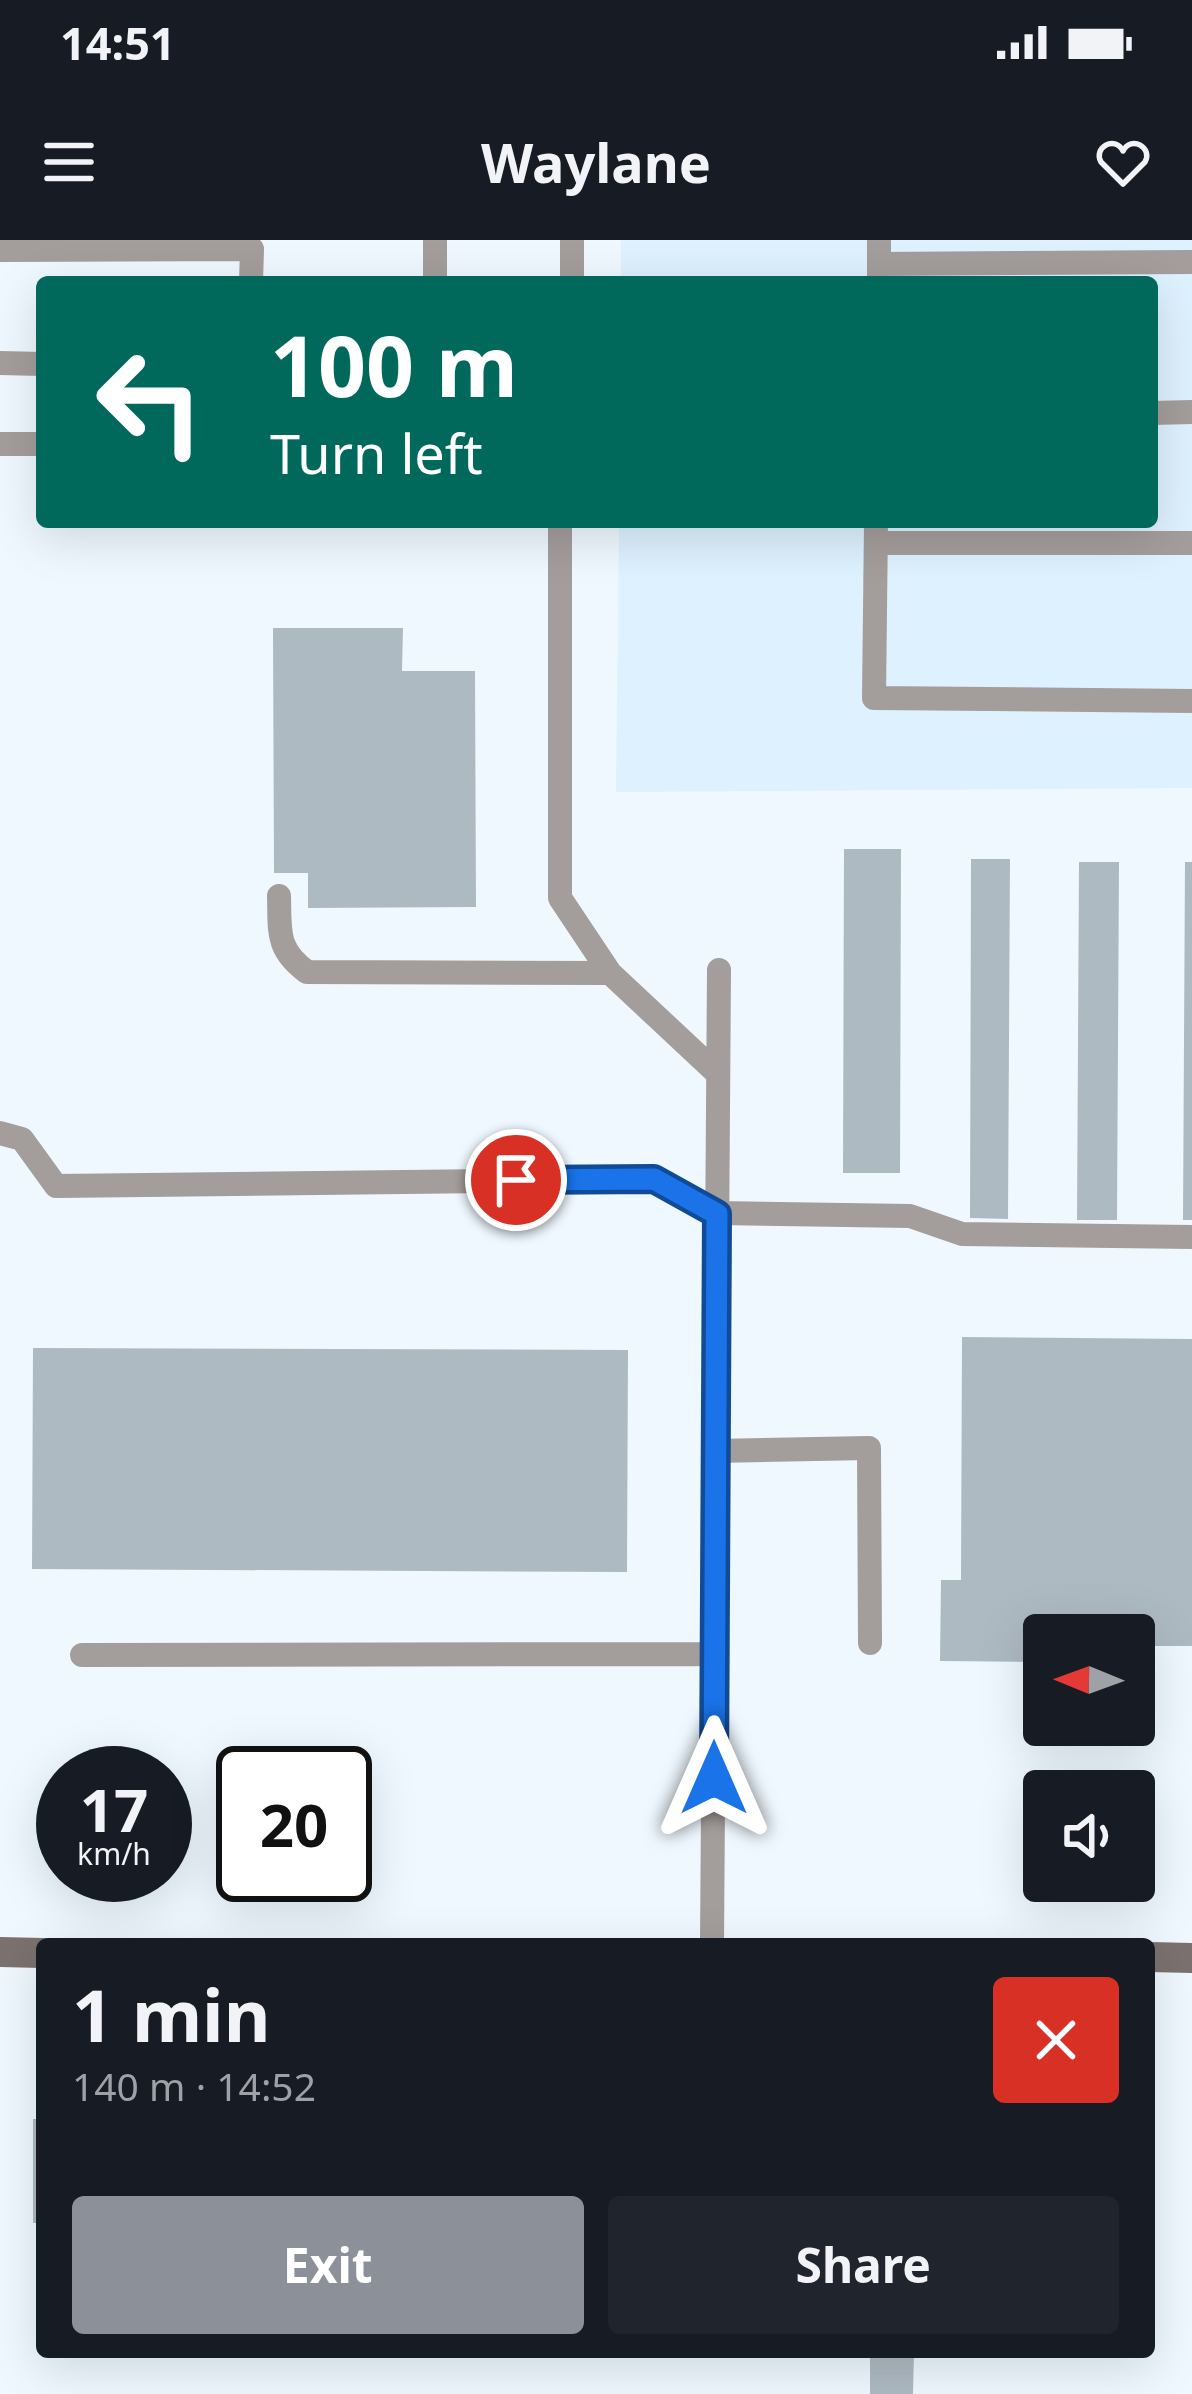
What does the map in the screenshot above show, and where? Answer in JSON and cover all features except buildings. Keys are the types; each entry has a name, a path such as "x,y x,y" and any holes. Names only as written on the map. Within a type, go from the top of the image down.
{"main road":[{"path":"0,1952 36,1953"},
{"path":"1155,1958 1192,1958"}],"lane":[{"path":"435,240 435,276"},
{"path":"572,240 572,276"},
{"path":"0,250 253,245 251,276"},
{"path":"879,262 1192,262"},
{"path":"0,363 36,364"},
{"path":"1158,412 1192,412"},
{"path":"0,444 36,444"},
{"path":"560,528 560,898 610,973 718,1074"},
{"path":"1192,543 876,532 874,698 1192,700"},
{"path":"279,896 280,940 291,961 307,972 610,973"},
{"path":"712,1938 719,970"},
{"path":"0,1132 22,1139 56,1186 654,1179 717,1214 910,1216 962,1234 1192,1238"},
{"path":"715,1451 869,1448 870,1642"},
{"path":"82,1655 714,1654"}],"shaded area":[{"path":"621,240 1192,240 1192,788 616,792 619,528 1158,528 1158,276 621,276"}],"route":[{"path":"516,1180 654,1179 717,1214 714,1778"}]}
